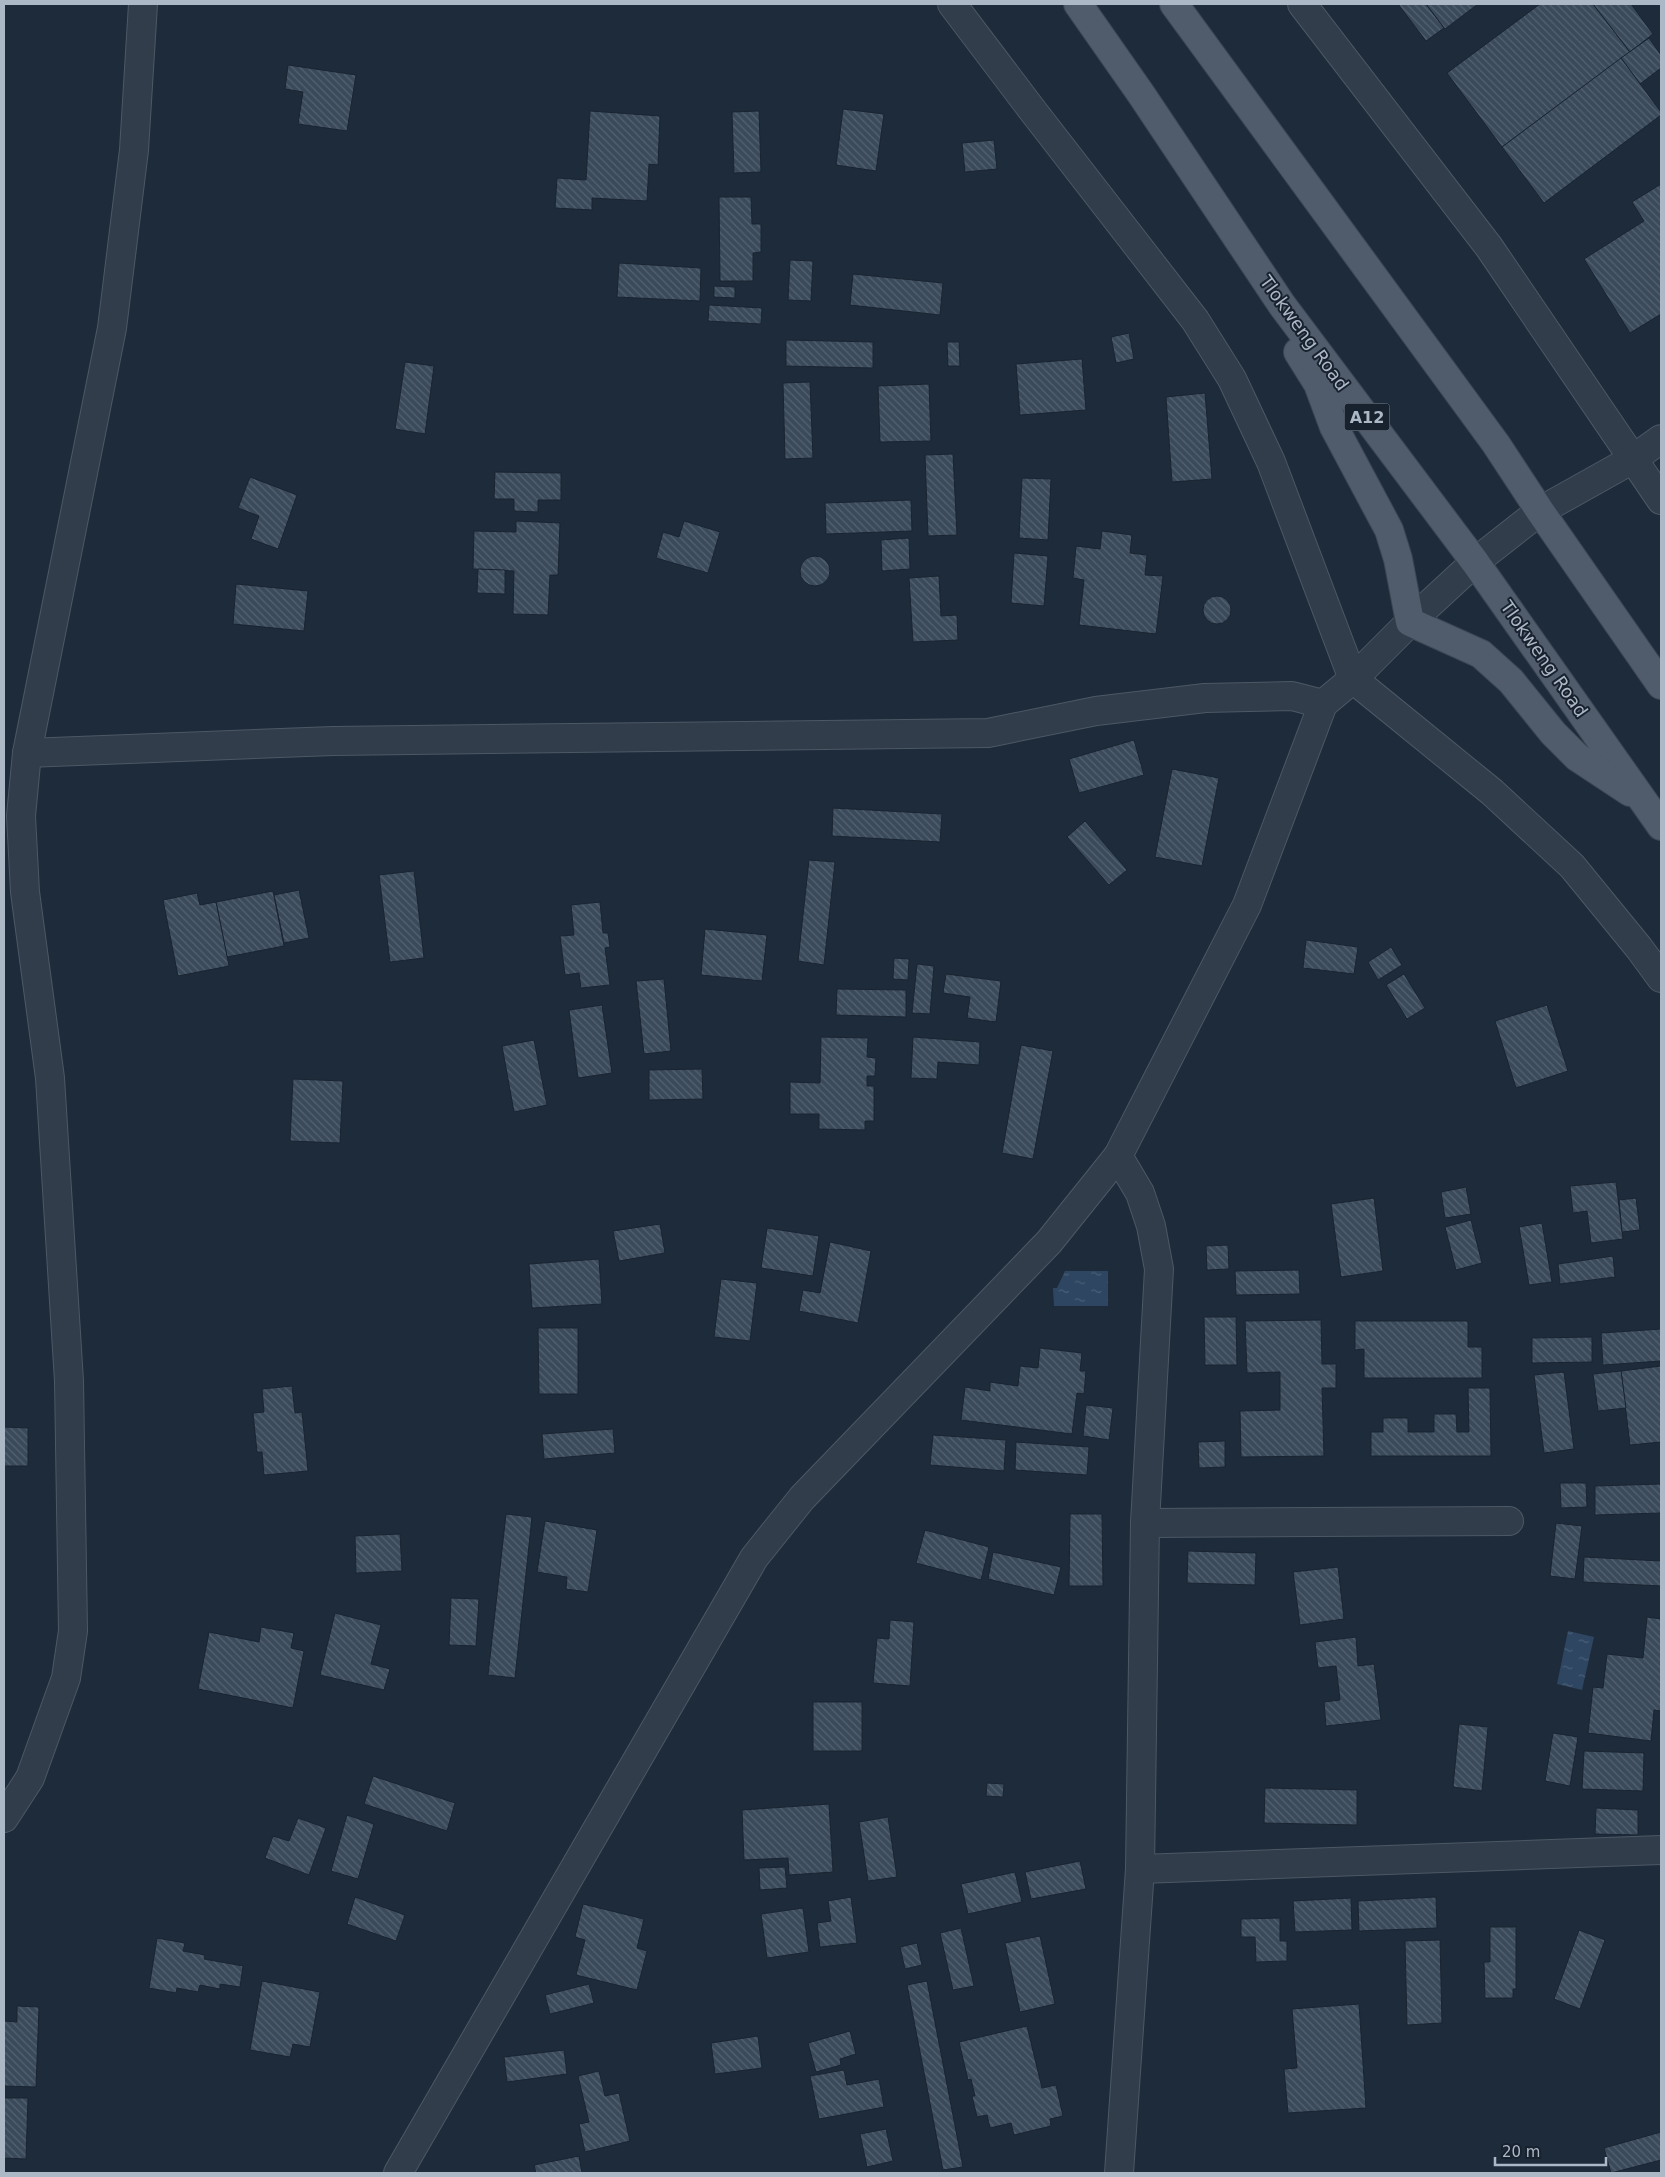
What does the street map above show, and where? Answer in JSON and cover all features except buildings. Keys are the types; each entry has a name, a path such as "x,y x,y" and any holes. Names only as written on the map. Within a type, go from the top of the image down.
{"main road":[{"name":"Tlokweng Road","path":"1078,4 1141,94 1282,305 1475,562 1661,826"},
{"path":"1174,4 1496,444 1540,511 1661,685"},
{"path":"1282,305 1281,326 1318,384 1334,427 1389,530 1398,559 1410,622 1481,654 1511,681 1553,733 1577,758 1613,779 1643,801"}],"street":[{"path":"4,1818 30,1778 66,1678 73,1630 69,1381 50,1078 24,892 21,816 27,753 112,328 134,150 143,4"},
{"path":"952,4 1195,320 1232,379 1271,462 1353,679 1492,792 1572,866 1640,948 1661,978"},
{"path":"1302,4 1488,247 1661,500"},
{"path":"398,2173 754,1558 802,1498 1049,1242 1118,1156 1247,905 1323,704 1353,679 1410,622 1475,562 1540,511 1633,460 1661,439"},
{"path":"27,753 332,741 988,733 1096,711 1205,698 1292,696 1323,704"},
{"path":"1118,1156 1140,1193 1151,1226 1159,1269 1146,1523 1140,1869 1118,2173"},
{"path":"1146,1523 1509,1521"},
{"path":"1140,1869 1661,1850"}],"water":[{"path":"1065,1271 1108,1271 1108,1306 1054,1306 1053,1288 1057,1288"},
{"path":"1568,1631 1594,1637 1582,1690 1557,1684"}]}
